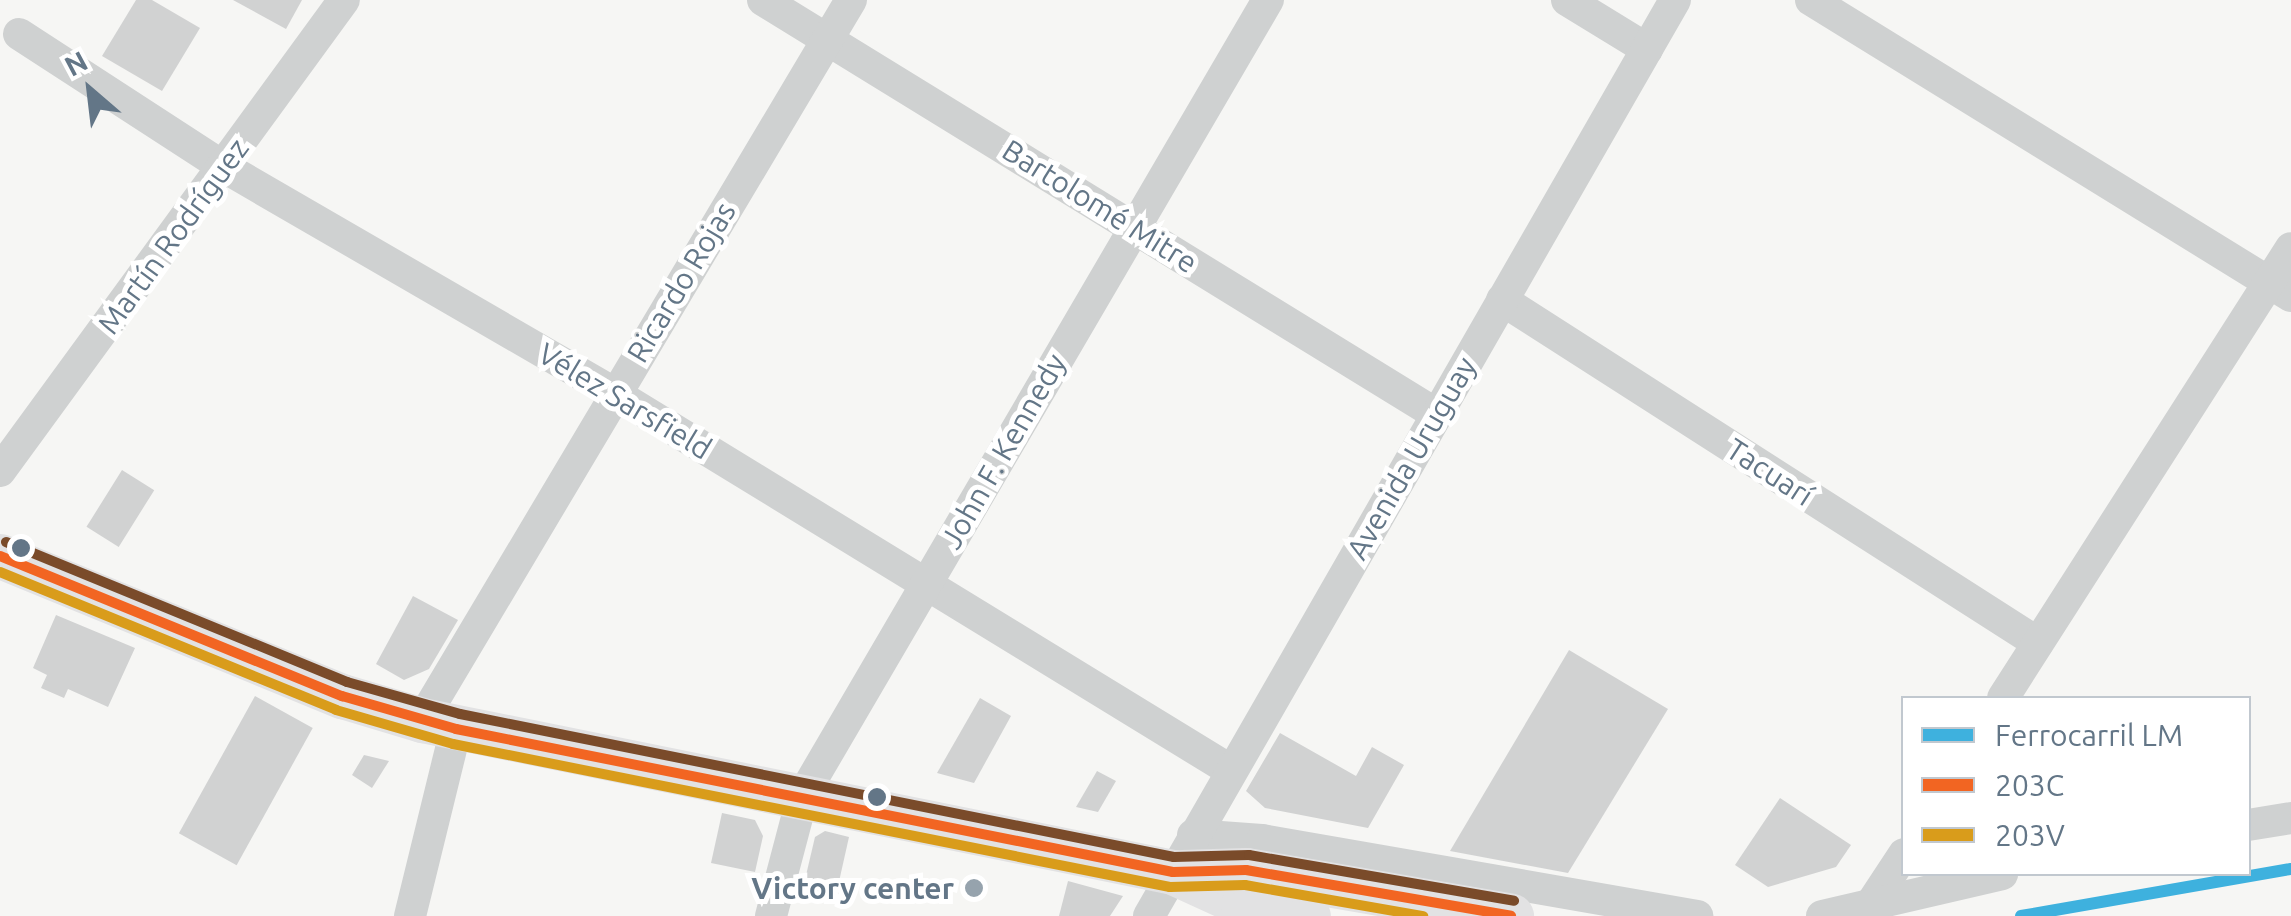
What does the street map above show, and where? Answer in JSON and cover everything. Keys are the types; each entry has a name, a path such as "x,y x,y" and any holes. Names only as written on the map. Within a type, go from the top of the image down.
{"main road":[{"path":"0,556 324,689 439,724 803,795 1183,853 1246,870 1510,916"},
{"path":"1183,853 1244,904 1308,916"}],"street":[{"name":"Martín Rodríguez","path":"0,470 344,0"},
{"name":"Bartolomé Mitre","path":"763,0 1436,414"},
{"name":"Ricardo Rojas","path":"410,916 439,724 614,393 851,0"},
{"name":"John F. Kennedy","path":"771,916 803,795 1268,0"},
{"path":"1567,0 1647,48"},
{"name":"Avenida Uruguay","path":"1149,916 1674,0"},
{"path":"1811,0 2280,289"},
{"name":"Vélez Sarsfield","path":"19,34 224,167 614,393 1230,770"},
{"path":"2004,696 2280,289 2291,248"},
{"name":"Tacuarí","path":"1502,300 2038,644"},
{"path":"2251,824 2291,818"},
{"path":"1183,853 1262,840 1697,916"},
{"path":"1873,901 1901,859"},
{"path":"1822,916 1992,876"}],"building":[{"path":"136,0 152,0 200,28 162,91 102,56"},
{"path":"233,0 302,0 286,29"},
{"path":"122,470 154,490 119,547 86,527"},
{"path":"413,596 458,620 429,669 404,680 376,664"},
{"path":"56,615 135,648 108,707 68,689 64,698 41,688 47,675 33,668"},
{"path":"1569,650 1668,709 1568,873 1450,851"},
{"path":"255,696 313,728 237,865 179,833"},
{"path":"980,698 1011,716 974,783 937,773"},
{"path":"1280,733 1356,776 1372,747 1404,765 1368,828 1265,808 1246,791"},
{"path":"364,755 389,761 372,788 352,775"},
{"path":"1097,771 1116,781 1098,812 1076,807"},
{"path":"1780,798 1851,845 1836,867 1768,887 1735,865"},
{"path":"722,813 755,820 763,836 755,872 711,863"},
{"path":"825,831 849,837 836,895 803,888 815,837"},
{"path":"1068,881 1123,896 1110,916 1059,916"}],"rail line":[{"name":"LM","path":"2251,876 2291,869"},
{"name":"LM","path":"2021,916 2251,876"}],"transit line":[{"path":"6,542 347,682 460,714 1174,857 1249,855 1514,901"},
{"name":"203C","path":"0,556 342,696 456,729 1173,872 1246,870 1511,916"},
{"name":"203V","path":"0,572 336,710 453,744 1170,887 1245,885 1423,916"}],"place":[{"name":"Victory center","path":"974,888"}]}
